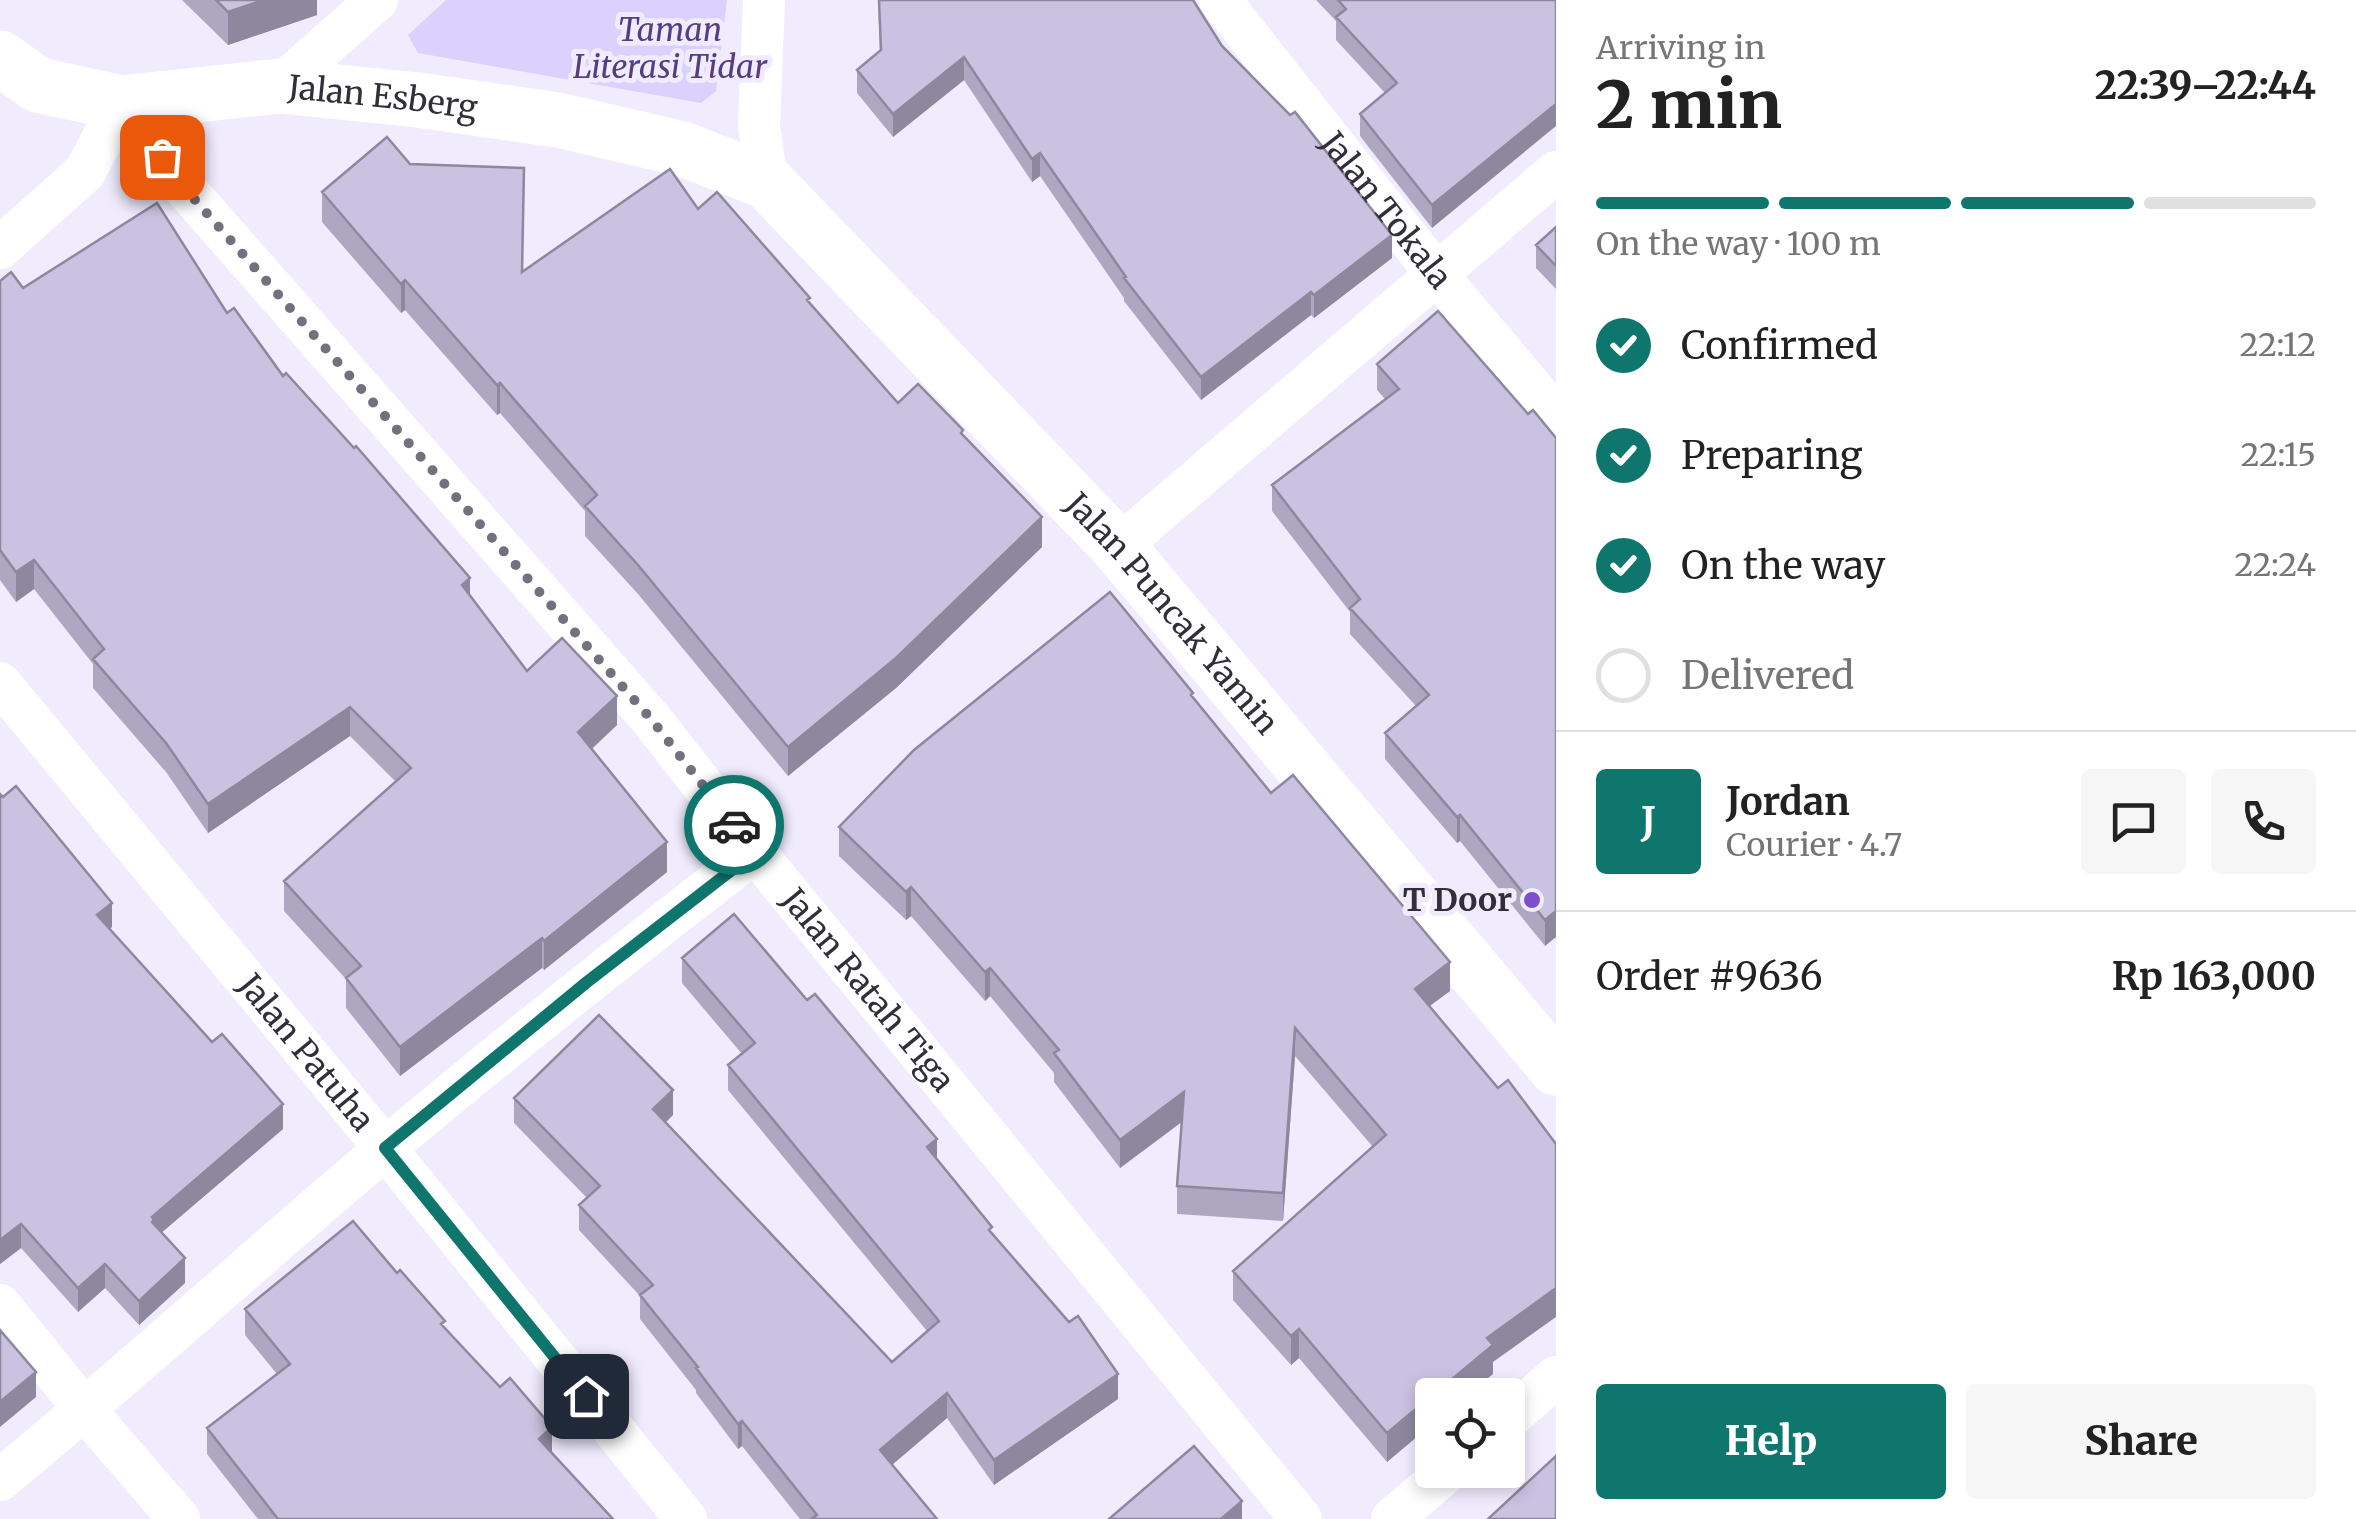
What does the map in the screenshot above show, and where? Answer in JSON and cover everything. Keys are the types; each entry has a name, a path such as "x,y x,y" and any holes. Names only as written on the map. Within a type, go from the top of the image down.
{"main road":[{"name":"Jalan Esberg","path":"0,58 38,85 121,103 280,86 558,120 683,148 767,182"},
{"name":"Jalan Puncak Yamin","path":"767,182 1118,547 1556,1068"}],"street":[{"path":"280,86 377,0"},
{"path":"764,0 759,126 767,182"},
{"name":"Jalan Tokala","path":"1220,0 1438,276 1556,416"},
{"path":"0,248 85,172 121,103"},
{"name":"Jalan Ratah Tiga","path":"121,103 182,185 651,719 755,852 1301,1519"},
{"path":"1118,547 1556,172"},
{"name":"Jalan Patuha","path":"0,683 686,1519"},
{"path":"0,1480 385,1148 587,982 755,852"},
{"path":"0,1304 179,1519"},
{"path":"1525,1404 1556,1377"},
{"path":"1392,1519 1428,1488"}],"green space":[{"name":"Taman Literasi Tidar","path":"446,0 727,0 716,91 701,103 418,53 408,35"}],"building":[{"path":"216,0 264,0 228,12"},
{"path":"879,0 1193,0 1222,46 1290,115 1295,112 1392,235 1201,377 1124,278 1040,153 1032,159 964,57 893,114 857,70 881,50"},
{"path":"1338,0 1556,0 1556,104 1432,205 1360,114 1397,83 1336,17 1346,9"},
{"path":"387,137 410,164 524,168 522,272 670,169 698,209 717,192 898,403 918,384 1042,517 896,658 788,747 585,506 597,495 500,383 497,385 405,280 401,284 322,192"},
{"path":"157,203 227,313 234,308 283,376 286,373 356,446 470,578 462,585 527,671 562,638 617,696 578,732 667,842 544,941 542,938 400,1047 346,978 361,966 284,881 411,768 350,707 208,804 166,743 93,659 104,649 34,560 16,572 0,550 0,281 11,272 23,288"},
{"path":"1556,227 1556,266 1536,245"},
{"path":"1438,311 1528,414 1533,410 1556,438 1556,911 1545,920 1460,815 1457,817 1385,733 1429,695 1350,608 1360,599 1272,485 1399,389 1377,364"},
{"path":"1110,592 1271,793 1293,775 1450,962 1415,989 1498,1088 1508,1080 1556,1144 1556,1288 1487,1338 1493,1345 1453,1378 1415,1378 1415,1410 1387,1433 1299,1329 1291,1336 1233,1271 1386,1135 1295,1028 1283,1193 1177,1186 1184,1092 1120,1140 1054,1053 1059,1050 990,968 985,972 911,887 906,892 839,827 914,750"},
{"path":"16,786 112,903 97,915 212,1042 222,1034 283,1104 152,1217 152,1222 185,1258 139,1301 105,1264 78,1288 21,1224 0,1240 0,794 3,797"},
{"path":"734,914 807,1000 815,994 937,1139 927,1147 992,1227 989,1230 1069,1322 1078,1316 1118,1374 994,1460 947,1393 880,1450 937,1519 811,1519 817,1515 742,1421 738,1424 640,1295 653,1285 579,1205 600,1186 514,1098 599,1015 673,1090 653,1109 892,1362 939,1321 728,1065 755,1043 682,958"},
{"path":"353,1221 500,1387 510,1378 552,1427 539,1439 613,1519 278,1519 207,1428 290,1364 245,1309"},
{"path":"0,1330 36,1372 0,1402"},
{"path":"1194,1446 1242,1501 1221,1519 1109,1519"},
{"path":"1556,1456 1556,1519 1488,1519 1525,1488"}],"way so far":[{"path":"162,157 182,185 651,719 734,825"}],"place":[{"name":"T Door","path":"1532,900"}],"route":[{"path":"586,1396 385,1148 587,982 755,852 734,825"}]}
